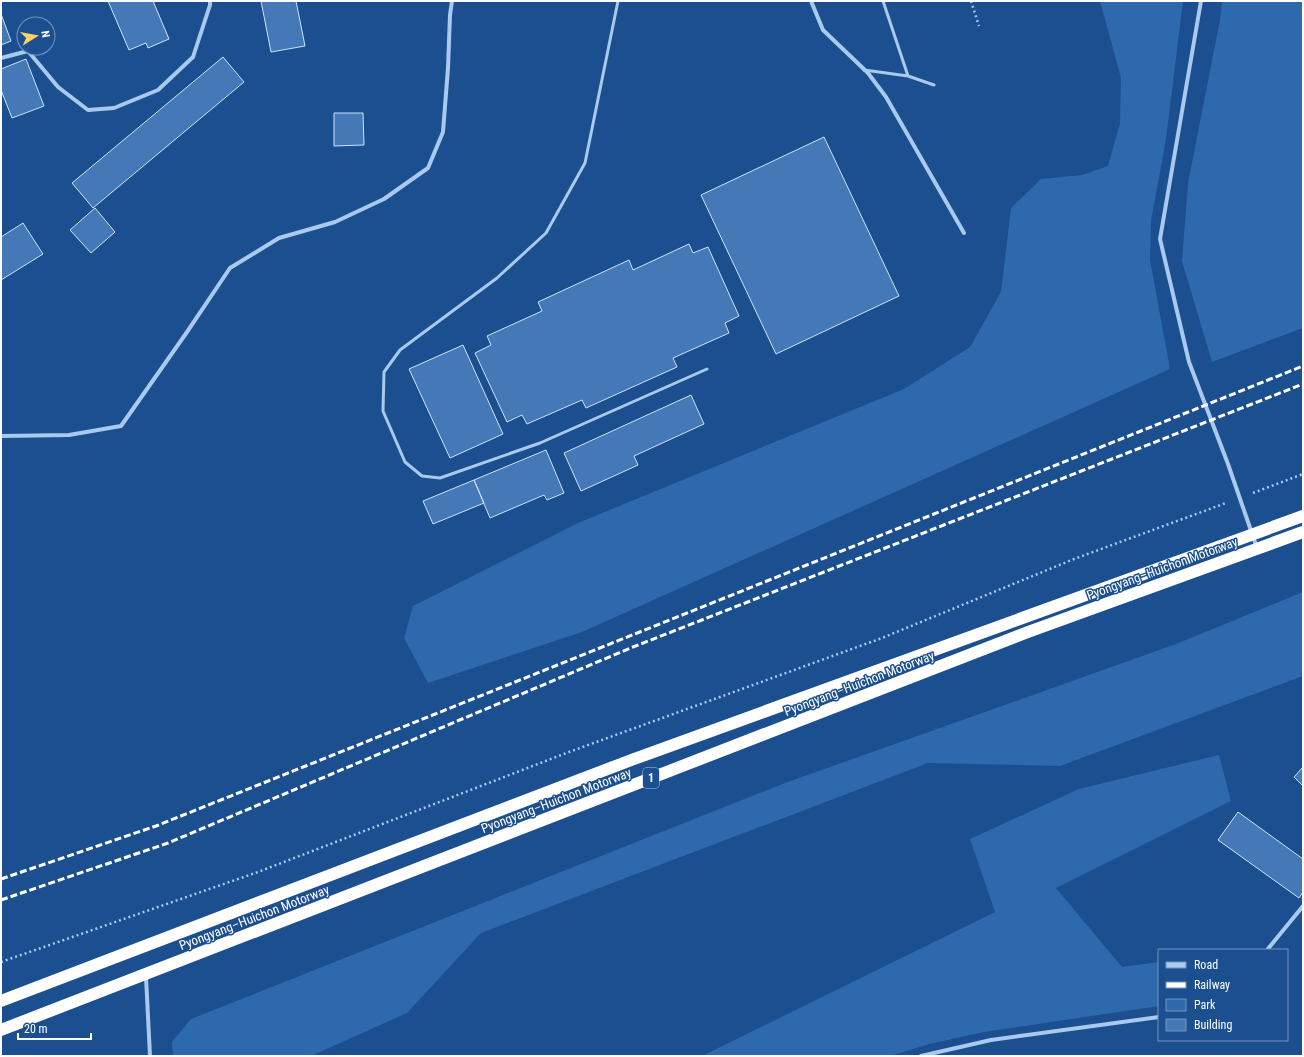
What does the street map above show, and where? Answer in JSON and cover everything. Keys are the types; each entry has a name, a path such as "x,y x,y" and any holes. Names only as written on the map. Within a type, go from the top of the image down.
{"highway":[{"name":"Pyongyang–Huichon Motorway","path":"1,1001 634,759 1303,516"},
{"name":"Pyongyang–Huichon Motorway","path":"1,1030 1020,635 1303,532"}],"street":[{"path":"1,58 28,51 58,87 88,110 114,108 158,90 193,57 210,1"},
{"path":"1,436 69,435 121,426 230,268 279,238 335,222 384,199 428,168 443,132 452,1"},
{"path":"811,1 823,30 864,70 886,98 964,233"},
{"path":"1201,1 1160,239 1190,362 1258,548"},
{"path":"1268,949 1303,906"},
{"path":"145,974 150,1033 150,1056"},
{"path":"921,1056 991,1040 1158,1017"}],"lane":[{"path":"618,1 585,163 546,233 497,278 400,350 384,372 383,411 405,462 422,476 440,478 540,443 707,369"},
{"path":"883,1 908,76"},
{"path":"864,70 908,76 934,85"}],"path":[{"path":"971,1 979,26"},
{"path":"1,962 258,872 569,752 882,638 1074,560 1303,474"}],"green space":[{"path":"1100,1 1183,1 1166,139 1151,221 1150,260 1170,369 582,632 428,683 404,638 413,606 578,523 904,389 970,347 1001,292 1011,208 1041,179 1082,175 1108,166 1120,123 1121,78"},
{"path":"1222,1 1303,1 1303,328 1212,362 1182,261 1188,183 1220,20"},
{"path":"1303,592 1303,676 1060,766 928,763 481,933 407,1013 311,1056 173,1056 172,1042 191,1019 785,783 1176,644"},
{"path":"1219,755 1231,801 1056,888 1122,967 1158,962 1158,1006 984,1032 929,1044 891,1056 702,1056 995,912 970,839 1079,789"}],"building":[{"path":"108,1 153,1 169,39 148,48 146,43 129,50"},
{"path":"261,1 296,1 305,46 271,52"},
{"path":"1,14 11,41 1,45"},
{"path":"223,57 244,82 93,208 72,183"},
{"path":"26,59 44,106 12,118 1,90 1,69"},
{"path":"334,113 363,113 364,145 334,146"},
{"path":"824,137 899,296 776,354 701,195"},
{"path":"95,208 115,232 91,253 70,230"},
{"path":"23,223 43,254 1,280 1,237"},
{"path":"689,244 693,253 708,247 739,316 725,323 729,333 673,358 677,367 586,408 582,400 527,424 522,415 507,422 475,353 491,345 487,336 542,311 538,302 629,260 633,270"},
{"path":"463,345 503,434 450,458 409,369"},
{"path":"691,395 704,424 634,456 638,465 581,491 564,453"},
{"path":"546,450 564,493 547,500 544,495 490,518 474,480"},
{"path":"474,480 484,503 433,524 423,501"},
{"path":"1303,767 1303,786 1294,777"},
{"path":"1238,812 1303,859 1303,892 1299,898 1218,840"}],"railway":[{"path":"1,879 156,826 1303,366"},
{"path":"1,900 168,843 633,647 1303,384"}]}
